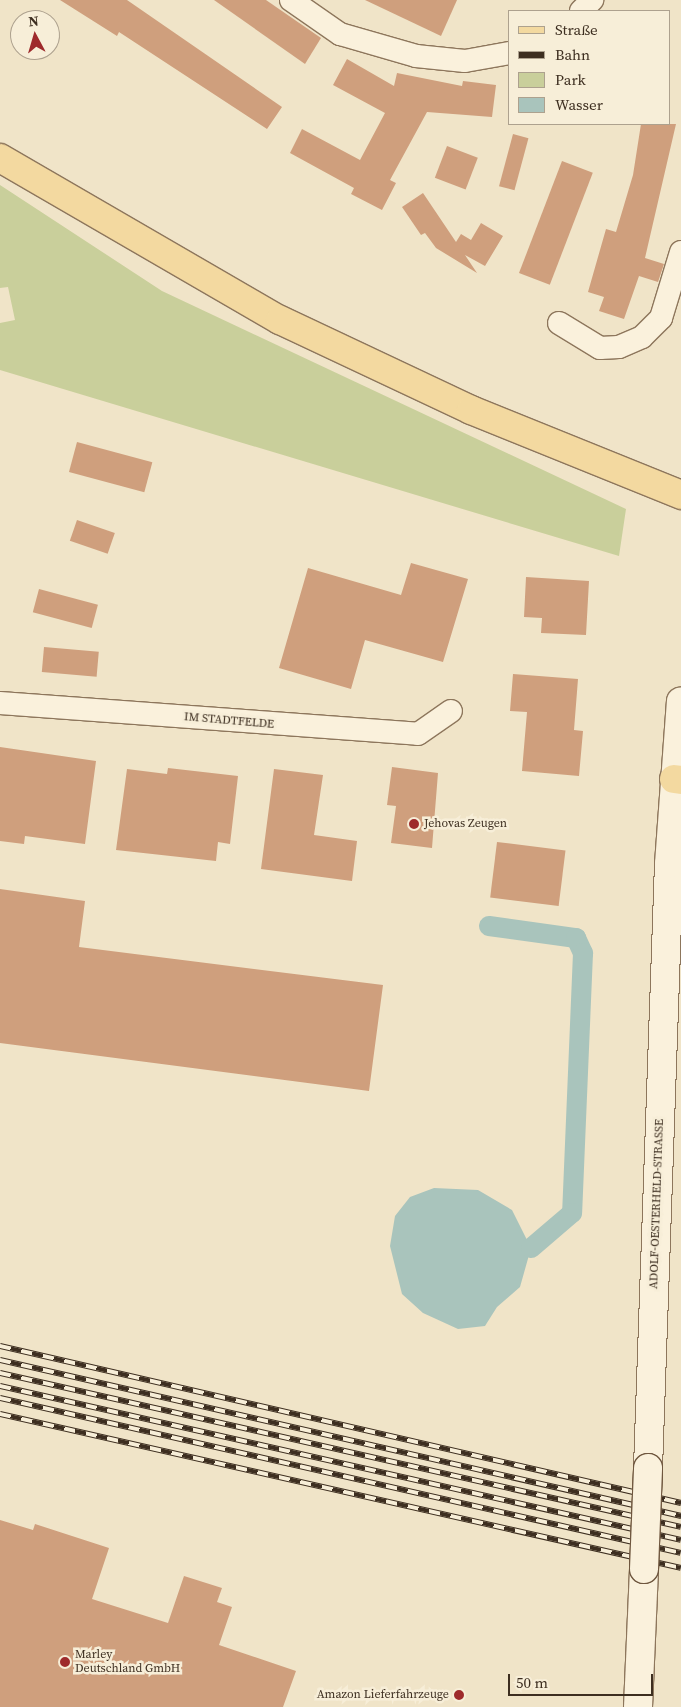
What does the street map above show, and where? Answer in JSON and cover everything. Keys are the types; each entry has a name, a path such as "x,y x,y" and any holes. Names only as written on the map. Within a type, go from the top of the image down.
{"main road":[{"path":"0,158 280,320 471,410 681,495"}],"street":[{"path":"291,0 340,34 416,56 465,61 508,52"},
{"path":"582,10 592,0"},
{"path":"559,323 600,348 619,347 642,337 661,318 681,252"},
{"name":"ADOLF-OESTERHELD-STRASSE","path":"638,1707 681,701"},
{"name":"IM STADTFELDE","path":"0,703 418,734 451,711"}],"green space":[{"path":"0,185 162,291 626,509 619,556 0,370 0,323 15,320 8,287 0,288"}],"water":[{"path":"434,1188 478,1190 512,1210 531,1248 520,1287 497,1307 485,1326 458,1329 423,1313 402,1294 390,1246 395,1216 410,1197"}],"building":[{"path":"60,0 127,0 282,107 267,129 119,32 117,36"},
{"path":"214,0 266,0 321,38 305,64"},
{"path":"365,0 457,0 441,36"},
{"path":"347,59 394,86 397,73 462,86 463,81 496,85 492,117 427,112 390,180 396,183 382,210 351,194 354,188 290,153 302,129 360,160 385,113 333,85"},
{"path":"676,124 645,258 664,264 658,282 639,276 624,319 599,311 604,297 588,292 606,229 616,232 633,175 641,125"},
{"path":"513,134 528,138 514,190 499,186"},
{"path":"447,146 478,158 466,190 435,178"},
{"path":"562,161 593,173 550,285 519,273"},
{"path":"423,193 456,242 461,234 471,240 481,223 503,236 485,266 465,255 477,273 436,248 425,233 421,235 402,207"},
{"path":"77,442 152,462 144,492 69,472"},
{"path":"77,520 115,533 108,554 70,541"},
{"path":"411,563 468,579 443,662 365,640 351,689 279,668 308,568 401,595"},
{"path":"526,577 589,581 586,635 541,633 542,618 524,617"},
{"path":"39,589 98,605 92,628 33,612"},
{"path":"44,647 99,652 97,677 42,672"},
{"path":"513,674 578,679 574,730 583,731 579,776 522,771 527,712 510,711"},
{"path":"0,747 96,761 85,844 25,836 24,844 0,841"},
{"name":"Jehovas Zeugen","path":"392,767 438,773 432,848 391,843 396,806 387,805"},
{"path":"168,768 238,776 230,844 218,842 216,861 116,850 127,769 167,774"},
{"path":"274,769 323,775 314,835 357,841 352,881 261,869"},
{"path":"497,842 565,850 559,906 490,898"},
{"path":"0,889 85,901 79,947 383,985 369,1091 0,1043"},
{"path":"0,1520 33,1530 35,1524 109,1548 92,1599 168,1623 184,1576 222,1588 217,1602 232,1607 219,1645 296,1671 283,1707 0,1707"}],"waterway":[{"path":"489,926 576,938 583,953 572,1213 531,1248"}],"railway":[{"path":"0,1346 681,1503"},
{"path":"0,1360 681,1516"},
{"path":"0,1373 681,1527"},
{"path":"0,1386 681,1540"},
{"path":"0,1398 681,1553"},
{"path":"0,1414 681,1568"}],"place":[{"name":"Jehovas Zeugen","path":"414,824"},
{"name":"Marley Deutschland GmbH","path":"65,1662"},
{"name":"Amazon Lieferfahrzeuge","path":"459,1695"}]}
